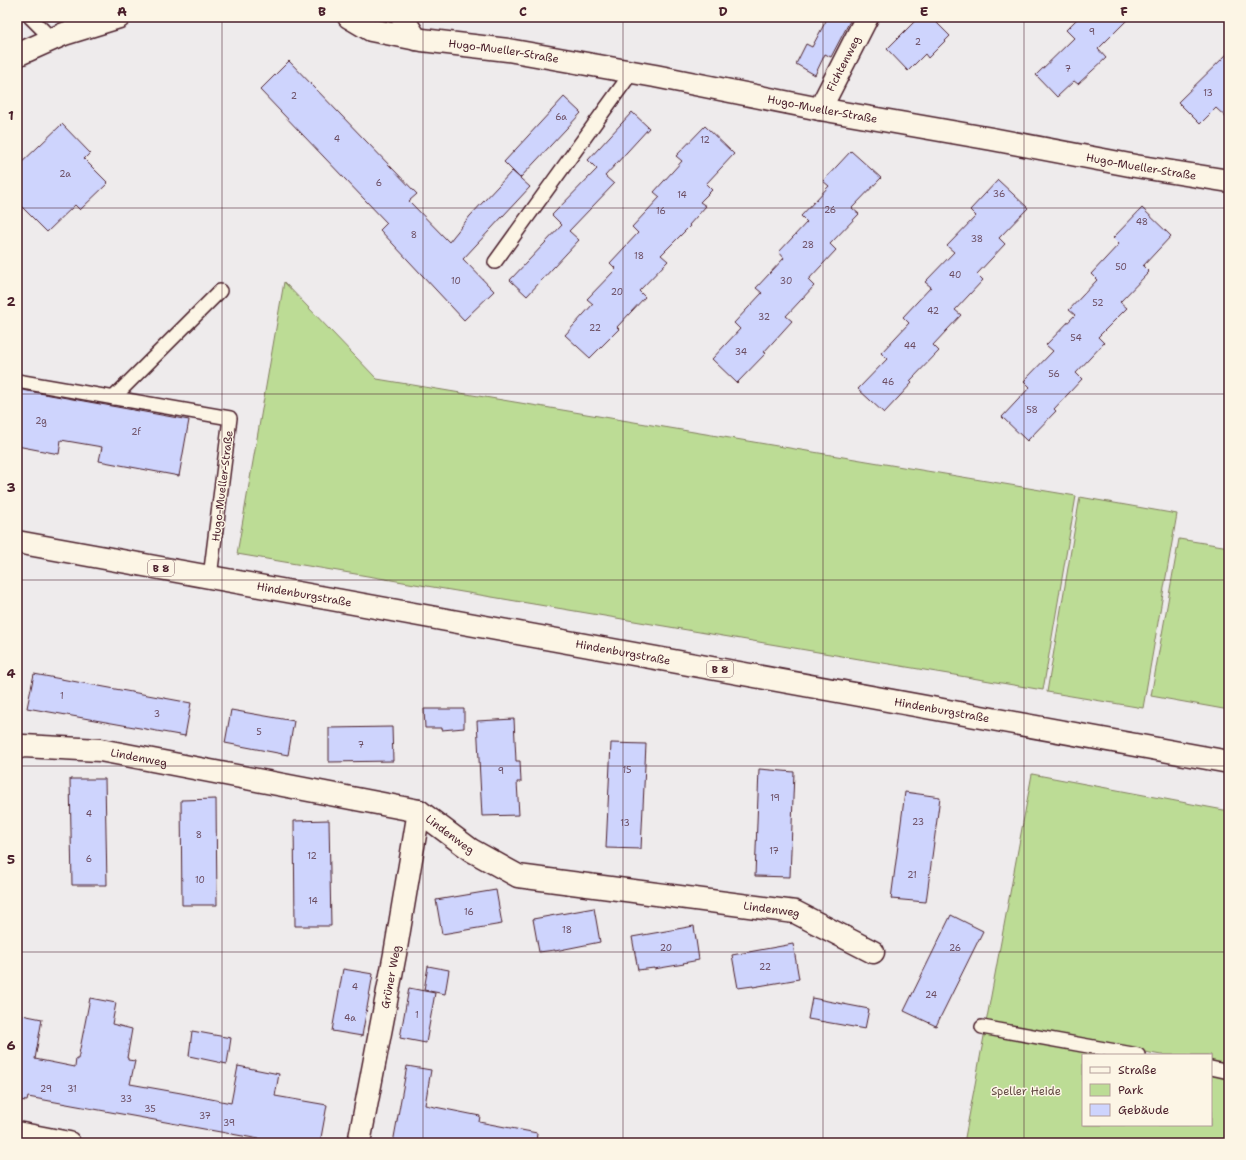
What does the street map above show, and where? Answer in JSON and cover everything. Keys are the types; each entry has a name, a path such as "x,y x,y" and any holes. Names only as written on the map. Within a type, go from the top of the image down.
{"street":[{"path":"17,54 52,39 119,17"},
{"name":"Hugo-Mueller-Straße","path":"349,17 371,30 416,39 508,50 632,72 820,109 1135,166 1229,181"},
{"path":"402,17 416,39"},
{"name":"Fichtenweg","path":"820,109 867,17"},
{"name":"Hindenburgstraße","path":"17,542 1229,762"},
{"name":"Lindenweg","path":"17,748 23,746 100,750 419,811 471,850 518,876 794,912 873,952"},
{"name":"Grüner Weg","path":"359,1143 395,954 419,811"},
{"path":"17,1133 69,1143"}],"lane":[{"path":"30,17 52,39"},
{"path":"496,262 632,72"},
{"path":"113,398 220,291"},
{"name":"Hugo-Mueller-Straße","path":"17,381 230,418 210,577"},
{"path":"982,1027 1132,1054"},
{"path":"1212,1068 1229,1072"}],"green space":[{"path":"284,282 377,379 1076,496 1043,690 237,554"},
{"path":"1080,497 1177,514 1143,708 1047,692"},
{"path":"1179,539 1229,547 1229,710 1151,696"},
{"path":"1032,774 1229,811 1229,1068 1212,1064 1212,1054 1156,1054 986,1023"},
{"name":"Speller Heide","path":"985,1031 1107,1054 1082,1054 1082,1126 1212,1126 1212,1073 1229,1077 1229,1143 964,1143"}],"building":[{"path":"828,17 852,17 831,57 825,54 815,75 796,64 806,44 812,47"},
{"path":"919,17 931,17 950,36 928,58 925,54 908,71 887,49"},
{"path":"1079,17 1130,17 1098,49 1106,58 1078,84 1074,81 1057,97 1036,75 1074,38 1066,30"},
{"path":"1229,52 1229,120 1216,108 1200,124 1178,102"},
{"path":"289,61 417,194 409,201 449,242 470,216 512,171 530,187 463,259 494,291 464,320 380,230 387,223 260,90"},
{"path":"564,97 581,113 520,178 504,162"},
{"path":"632,112 649,128 605,176 614,184 569,231 579,240 527,296 510,280 562,225 552,215 597,169 588,160"},
{"path":"62,124 90,153 84,159 108,183 80,210 75,205 47,232 17,202 17,167"},
{"path":"705,126 734,154 706,184 712,190 700,202 706,206 689,225 690,226 661,255 668,261 639,291 645,297 617,327 619,329 590,358 565,335 593,304 587,299 616,269 610,263 638,233 632,227 660,197 654,192 682,161 676,156"},
{"path":"851,151 881,178 852,208 859,214 830,244 836,250 808,280 814,286 786,316 792,321 764,352 766,353 737,383 712,359 740,329 734,323 762,293 756,288 784,258 779,252 807,222 801,216 829,186 823,181"},
{"path":"998,180 1028,208 999,238 1005,244 977,274 983,280 955,310 961,315 933,345 939,351 910,381 912,383 884,413 858,389 887,359 881,353 909,323 903,317 931,287 925,282 954,252 947,246 976,216 970,210"},
{"path":"1142,208 1171,236 1143,266 1149,272 1120,302 1127,308 1098,337 1104,343 1076,373 1082,379 1054,409 1056,411 1027,441 1002,417 1030,387 1024,381 1053,351 1046,345 1075,315 1069,310 1097,280 1091,274 1119,244 1113,238"},
{"path":"17,389 189,420 179,476 99,461 102,447 61,440 59,454 17,446"},
{"path":"34,674 191,703 185,736 27,708"},
{"path":"424,709 464,709 464,728 442,730 442,728 425,728"},
{"path":"231,710 294,721 288,755 225,743"},
{"path":"514,719 516,761 520,761 521,782 517,782 519,815 482,816 477,721"},
{"path":"392,727 393,761 329,762 329,728"},
{"path":"611,743 646,744 641,849 606,848"},
{"path":"759,769 794,772 790,877 755,876"},
{"path":"70,779 105,779 107,885 72,885"},
{"path":"905,792 940,797 926,902 891,899"},
{"path":"216,799 217,905 182,905 181,800"},
{"path":"329,820 331,926 295,926 294,821"},
{"path":"496,890 502,924 442,934 436,900"},
{"path":"594,908 600,942 555,951 539,952 533,919"},
{"path":"951,915 983,931 936,1026 904,1011"},
{"path":"694,926 699,960 654,969 638,970 632,937"},
{"path":"793,944 799,979 753,987 738,988 732,955"},
{"path":"428,966 449,970 445,994 424,990"},
{"path":"343,969 373,974 362,1036 332,1031"},
{"path":"409,988 435,993 426,1043 400,1038"},
{"path":"90,998 116,1003 112,1024 132,1029 127,1058 128,1060 135,1061 130,1084 231,1103 238,1066 279,1074 275,1096 327,1105 320,1143 281,1143 28,1097 27,1101 17,1100 17,1014 42,1019 35,1059 75,1067 76,1059 78,1059"},
{"path":"812,998 869,1009 865,1029 808,1019"},
{"path":"192,1031 231,1038 227,1064 189,1056"},
{"path":"407,1066 431,1070 425,1105 480,1116 479,1122 537,1133 536,1143 393,1143"}]}
